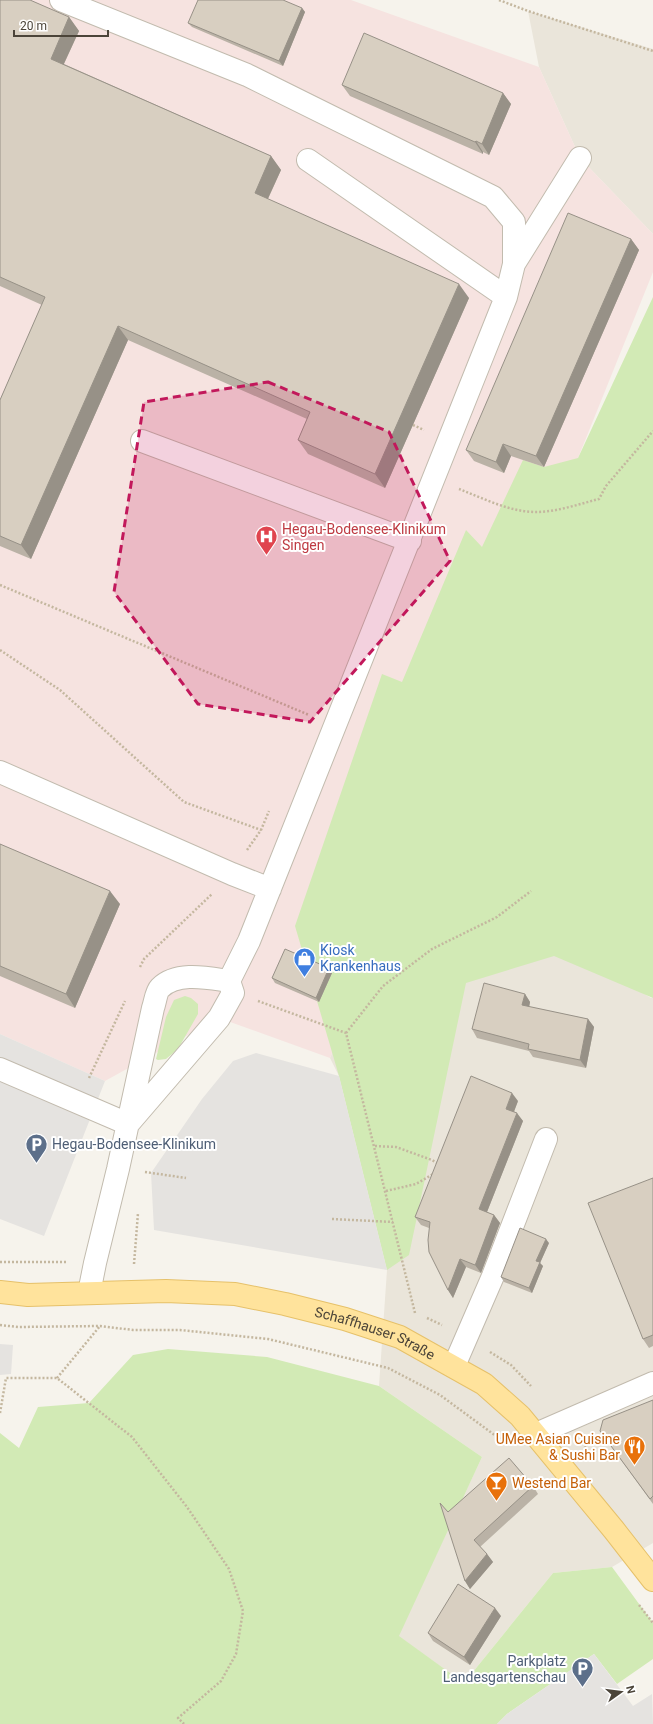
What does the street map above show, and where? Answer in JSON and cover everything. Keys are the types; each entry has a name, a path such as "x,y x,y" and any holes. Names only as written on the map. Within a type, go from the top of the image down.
{"main road":[{"name":"Schaffhauser Straße","path":"0,1292 28,1294 166,1291 235,1294 285,1304 345,1319 400,1337 484,1384 520,1416 614,1530 653,1580"}],"street":[{"path":"61,0 247,75 493,197 514,222 514,264 506,297 410,541 288,840 219,1018 128,1124"},
{"path":"514,264 580,158"},
{"path":"308,160 506,297"},
{"path":"142,441 410,541"},
{"path":"0,772 232,874 270,889"},
{"path":"89,1293 94,1263 128,1124 152,1008 159,989 172,979 204,977 231,987"},
{"path":"0,1069 128,1124"},
{"path":"454,1366 493,1276 546,1139"},
{"path":"536,1434 653,1383"}],"path":[{"path":"499,0 528,11 653,51"},
{"path":"434,479 509,508 536,512 566,508 599,499 606,486 653,430"},
{"path":"0,585 310,715 307,722"},
{"path":"0,650 60,690 184,802 288,840"},
{"path":"138,973 144,958 232,874 261,830 270,808"},
{"path":"346,1033 383,986 432,949 497,917 531,891"},
{"path":"231,987 346,1033"},
{"path":"78,1102 128,995"},
{"path":"346,1033 416,1313"},
{"path":"374,1146 396,1147 432,1160 444,1167"},
{"path":"118,1169 186,1178"},
{"path":"386,1191 416,1184 439,1170"},
{"path":"134,1266 138,1211"},
{"path":"332,1219 393,1222"},
{"path":"0,1262 94,1263"},
{"path":"0,1325 18,1327 100,1326 133,1330 180,1330 268,1338 388,1368 440,1395 502,1440"},
{"path":"57,1378 100,1326"},
{"path":"0,1413 6,1378 57,1378 132,1437 187,1507 229,1569 243,1610 236,1654 221,1681 178,1718 184,1724"},
{"path":"635,1598 653,1623"}],"highlighted area":[{"path":"268,382 389,432 450,561 310,722 198,704 114,592 144,402"}],"shaded area":[{"name":"Hegau-Bodensee-Klinikum Singen","path":"0,0 351,0 539,67 580,158 653,234 653,272 578,458 330,1058 219,1018 105,1081 0,1034"},
{"path":"528,11 653,49 653,234 580,158 539,67"},
{"path":"412,858 653,998 653,1543 612,1567 553,1573 464,1683 398,1636 482,1457 379,1386 387,1270 339,1076 330,1058"},
{"name":"Hegau-Bodensee-Klinikum","path":"0,1034 105,1081 44,1236 0,1219"},
{"path":"256,1053 339,1076 387,1270 154,1230 151,1173 202,1099 233,1061"},
{"path":"0,1344 13,1345 11,1374 0,1375"},
{"name":"Parkplatz Landesgartenschau","path":"594,1654 633,1706 652,1694 653,1724 497,1724 507,1714"}],"green space":[{"path":"653,297 653,998 554,956 466,983 409,1255 387,1270 339,1076 295,926 382,674 402,682 466,530 482,547 523,460 544,467 578,458"},
{"path":"185,996 191,998 198,1004 198,1014 178,1049 166,1059 158,1060 156,1059 166,1017 174,1000"},
{"path":"168,1349 267,1357 379,1386 482,1457 399,1636 464,1683 553,1573 612,1567 653,1623 653,1659 617,1684 594,1654 507,1714 497,1724 0,1724 0,1433 19,1448 38,1407 89,1403 133,1355"}],"building":[{"name":"Hegau-Bodensee-Klinikum Singen","path":"0,0 30,0 69,17 51,59 271,156 255,193 459,284 375,474 298,440 310,412 118,326 21,545 0,536 0,400 45,297 0,277"},
{"path":"198,0 283,0 302,8 279,61 188,23"},
{"path":"364,33 503,93 482,144 342,85"},
{"path":"568,213 631,239 536,456 503,444 496,462 466,450"},
{"path":"0,844 110,891 66,994 0,966"},
{"name":"Kiosk Krankenhaus","path":"285,949 329,968 316,998 272,978"},
{"path":"484,983 525,994 522,1005 588,1019 580,1060 528,1049 529,1044 472,1029"},
{"path":"471,1076 512,1093 506,1109 517,1113 479,1209 494,1215 476,1263 475,1265 460,1259 448,1290 429,1252 428,1240 430,1222 415,1217"},
{"path":"653,1178 653,1335 643,1339 588,1203"},
{"path":"520,1228 546,1239 536,1261 540,1262 529,1288 501,1277"},
{"path":"653,1400 653,1496 650,1499 600,1431 603,1420"},
{"path":"509,1458 533,1486 474,1540 487,1554 465,1581 440,1503 448,1512"},
{"path":"458,1584 495,1608 464,1657 428,1633"}],"place":[{"name":"Hegau-Bodensee-Klinikum Singen","path":"267,556"},
{"name":"Kiosk Krankenhaus","path":"304,978"},
{"name":"Hegau-Bodensee-Klinikum","path":"36,1164"},
{"name":"UMee Asian Cuisine & Sushi Bar","path":"635,1466"},
{"name":"Westend Bar","path":"497,1502"},
{"name":"Parkplatz Landesgartenschau","path":"582,1688"}]}
